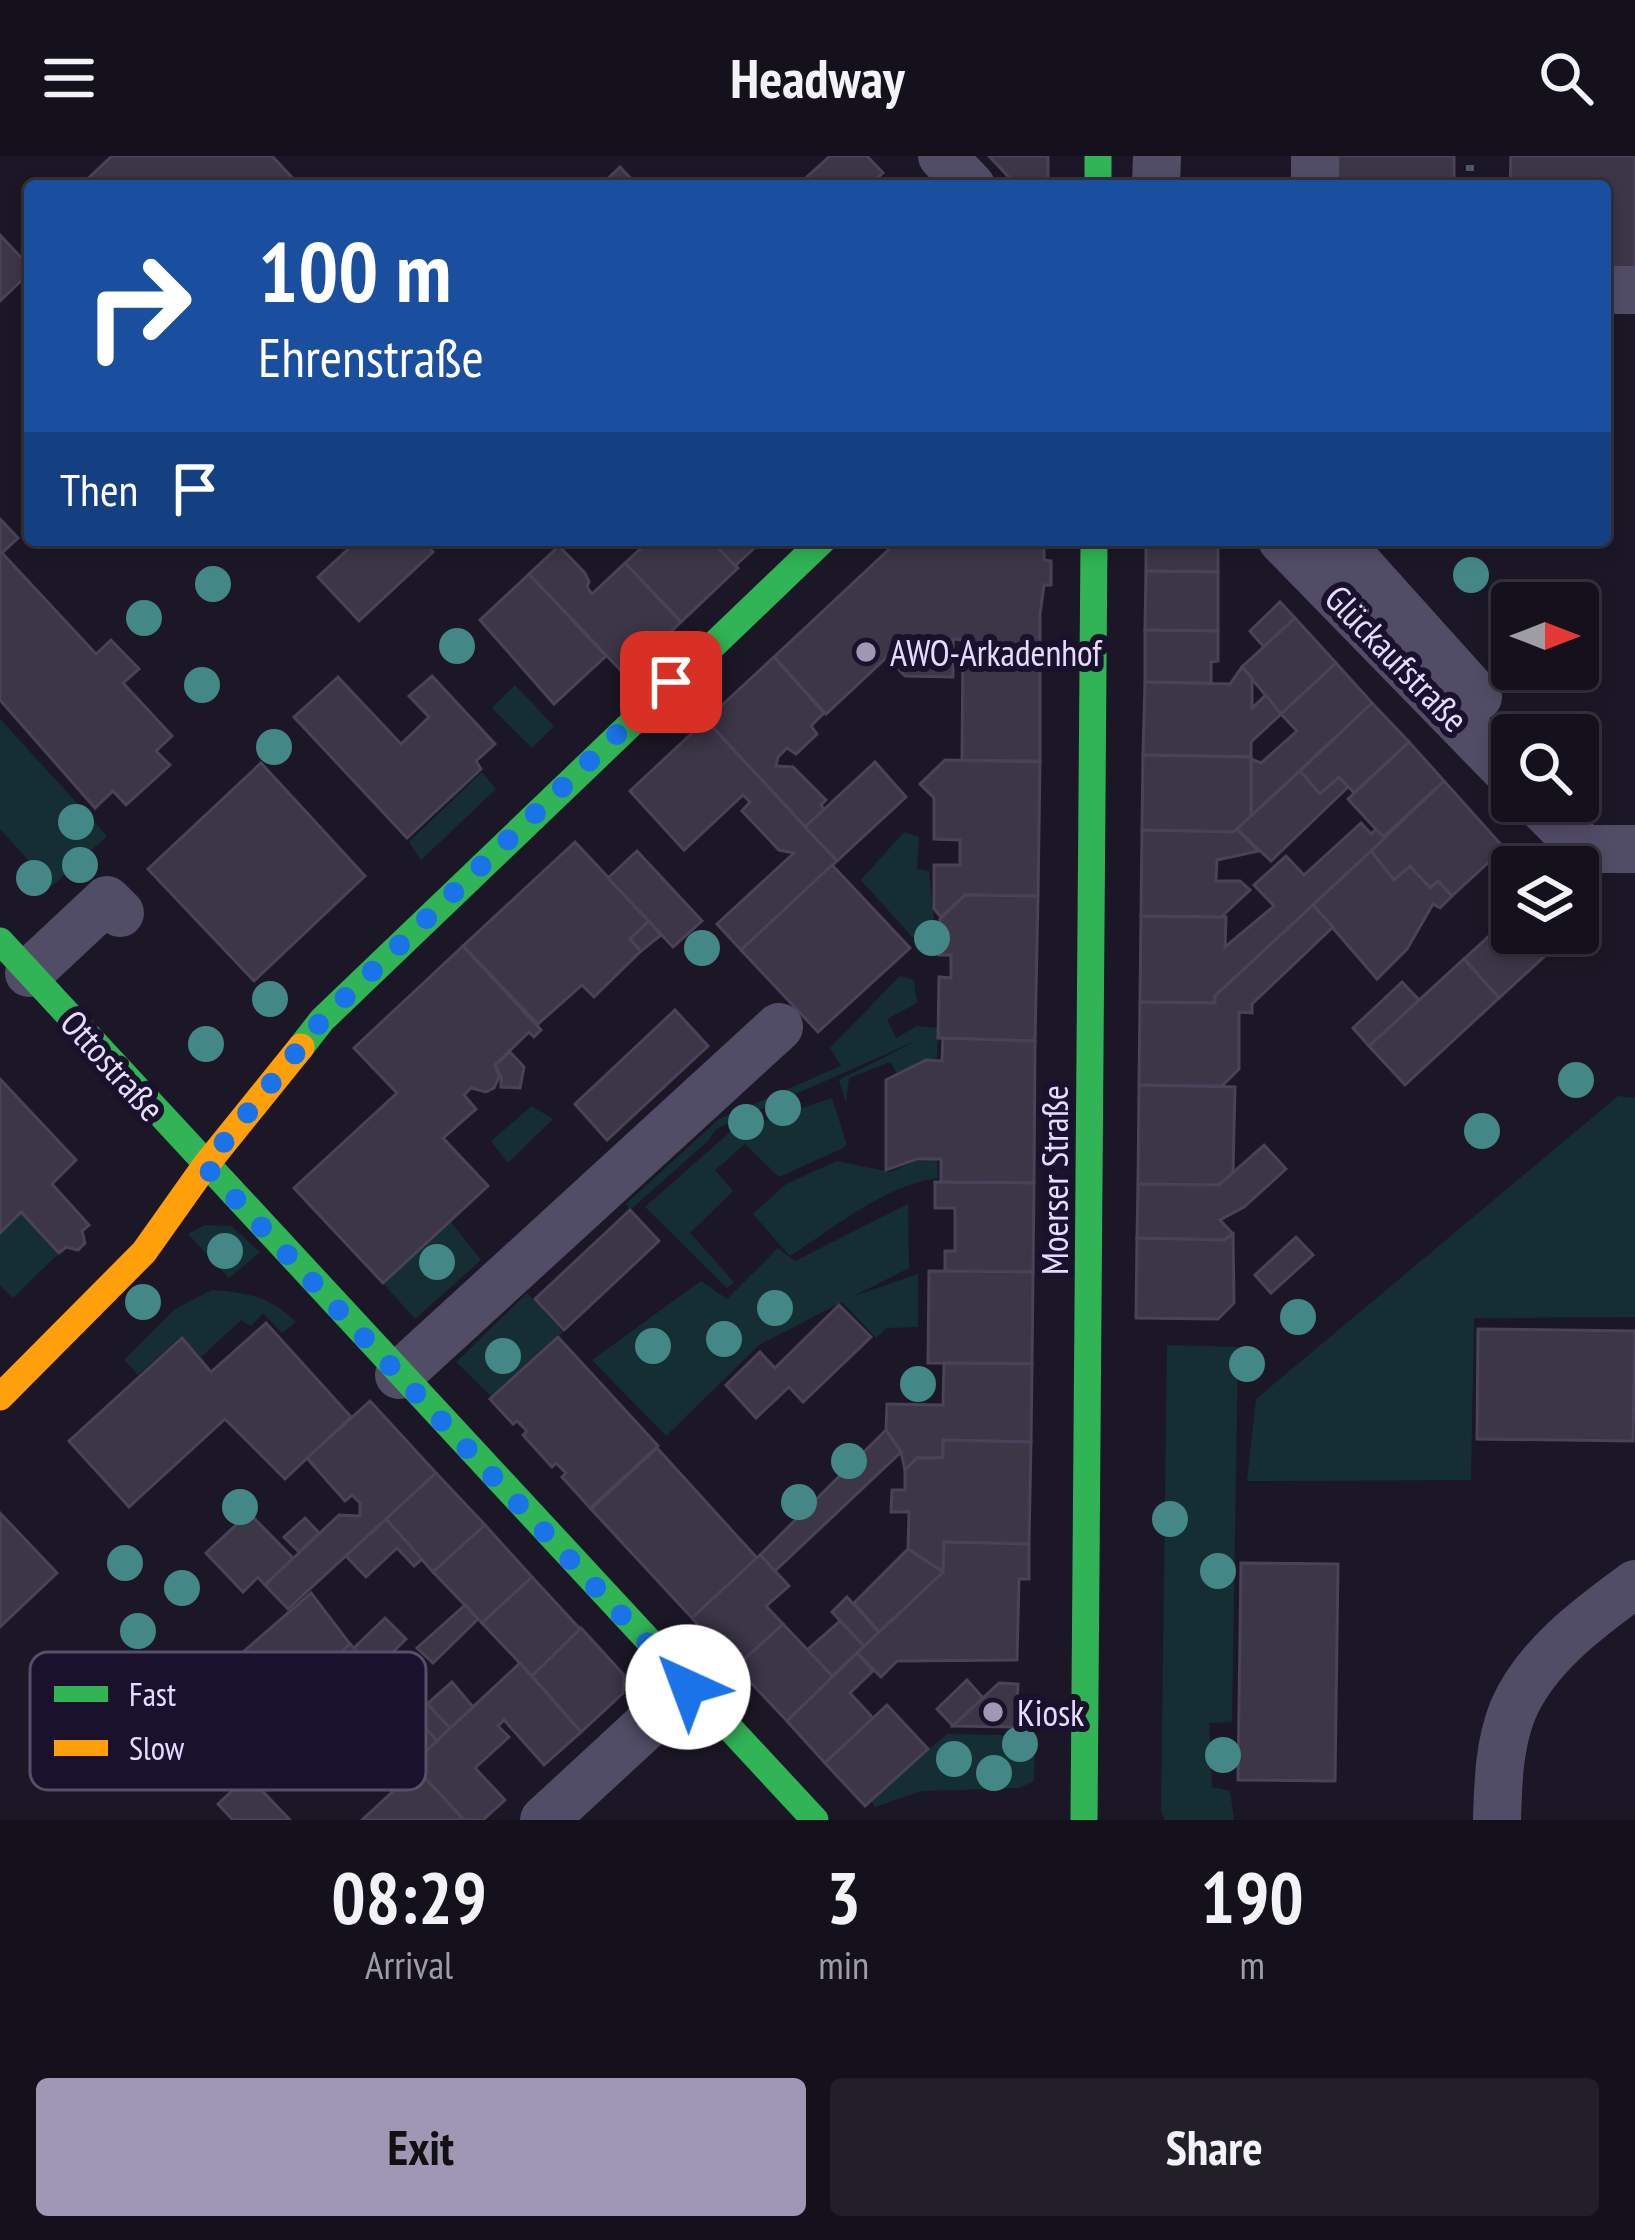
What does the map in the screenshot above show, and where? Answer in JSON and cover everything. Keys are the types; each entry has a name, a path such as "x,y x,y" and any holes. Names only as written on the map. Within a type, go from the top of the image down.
{"street":[{"path":"943,156 965,180"},
{"path":"0,1397 144,1252 205,1166 322,1020 817,546"},
{"name":"Moerser Straße","path":"1084,1820 1094,546"},
{"name":"Glückaufstraße","path":"1288,546 1491,754"},
{"path":"1342,546 1493,714"},
{"path":"1557,822 1584,849 1635,849"},
{"path":"1590,822 1599,832 1635,832"},
{"path":"15,957 107,900 120,913"},
{"name":"Ottostraße","path":"15,957 815,1820"},
{"path":"399,1375 779,1027"},
{"path":"1497,1820 1498,1770 1513,1709 1550,1654 1635,1584"},
{"path":"544,1820 688,1687"}],"green space":[{"path":"515,685 554,726 532,748 492,708"},
{"path":"0,719 107,836 52,886 0,829"},
{"path":"482,772 496,789 421,860 409,842"},
{"path":"904,832 919,837 917,869 929,871 934,919 913,938 861,880"},
{"path":"900,976 914,980 917,1003 887,1019 896,1038 917,1026 938,1028 937,1058 897,1073 890,1062 849,1078 846,1103 839,1080 918,1040 716,1129 630,1210 626,1204 719,1119 841,1066 830,1048"},
{"path":"1618,1096 1635,1098 1635,1317 1474,1318 1471,1480 1247,1481 1256,1399"},
{"path":"832,1098 847,1145 843,1148 779,1177 745,1144 715,1170 733,1191 690,1233 734,1282 727,1288 645,1207 730,1132"},
{"path":"532,1106 553,1119 508,1163 491,1141"},
{"path":"937,1160 938,1178 880,1198 790,1256 753,1214 786,1184 837,1161 890,1172 916,1161"},
{"path":"908,1204 909,1268 852,1297 918,1274 918,1327 886,1328 876,1338 842,1302 759,1345 666,1436 592,1360 701,1281 727,1299 778,1248 795,1261"},
{"path":"21,1212 59,1253 13,1298 0,1285 0,1234"},
{"path":"450,1221 481,1260 415,1319 383,1283"},
{"path":"205,1225 231,1226 260,1252 229,1278 188,1234"},
{"path":"212,1290 258,1297 296,1322 282,1333 263,1313 251,1326 241,1320 201,1357 181,1336 138,1375 124,1360 175,1309"},
{"path":"527,1293 563,1332 492,1397 456,1362"},
{"path":"1167,1345 1238,1347 1232,1722 1209,1723 1212,1787 1230,1791 1234,1820 1165,1820 1161,1812"},
{"path":"947,1734 1035,1736 1034,1781 1019,1788 921,1791 875,1807 871,1801"}],"building":[{"path":"112,156 272,156 294,180 86,180"},
{"path":"830,156 867,156 883,173 875,180 804,180"},
{"path":"989,156 1048,156 1048,180 1011,180"},
{"path":"1338,156 1454,156 1454,180 1337,180"},
{"path":"1511,156 1635,156 1635,276 1611,276 1611,180 1510,180"},
{"path":"620,167 632,180 606,180"},
{"path":"0,235 24,261 24,278 0,301"},
{"path":"0,519 18,538 2,553 96,654 111,640 139,669 123,683 172,736 156,751 170,765 126,805 113,791 95,808 0,700"},
{"path":"352,546 428,546 433,552 359,621 318,577"},
{"path":"559,546 585,573 592,594 625,563 681,622 625,675 529,574"},
{"path":"643,546 717,546 738,568 681,622 625,563"},
{"path":"717,546 757,546 735,566"},
{"name":"AWO-Arkadenhof","path":"893,546 1044,546 1044,560 1051,561 1051,585 1044,585 1040,614 1040,761 962,760 963,640 953,639 953,677 905,676 887,657 826,714 774,657"},
{"path":"1146,546 1218,546 1218,572 1146,571"},
{"path":"1146,571 1218,572 1218,631 1145,630"},
{"path":"529,574 606,656 554,704 480,620"},
{"path":"1280,602 1295,618 1264,647 1250,631"},
{"path":"1295,618 1336,663 1281,714 1242,667"},
{"path":"1145,630 1218,631 1218,661 1211,662 1211,683 1145,682"},
{"path":"774,657 824,713 811,726 817,734 796,754 787,748 776,766 793,767 826,800 821,805 824,810 805,827 706,720"},
{"path":"1336,663 1372,703 1251,816 1251,759 1261,763 1297,731 1281,714"},
{"path":"1242,667 1252,678 1252,708 1266,695 1281,714 1251,742 1251,757 1143,755 1145,682 1230,684"},
{"path":"432,676 495,744 476,761 481,769 407,838 294,717 338,677 401,744 429,717 409,696"},
{"path":"1372,703 1409,742 1354,793 1339,777 1320,794 1300,771"},
{"path":"706,720 837,861 741,950 717,924 794,853 779,850 742,811 750,802 743,795 684,850 630,791"},
{"path":"1409,742 1444,781 1383,837 1348,799"},
{"path":"1143,755 1251,757 1251,816 1234,832 1142,830"},
{"path":"945,760 1040,762 1038,896 965,895 941,917 934,909 934,865 960,865 960,840 934,839 934,798 920,784"},
{"path":"875,762 906,797 837,861 805,827"},
{"path":"261,763 365,876 254,981 148,869"},
{"path":"1300,771 1320,794 1339,777 1348,787 1271,861 1237,829"},
{"path":"1444,781 1502,846 1491,846 1491,860 1452,896 1438,881 1430,888 1410,866 1394,880 1371,851"},
{"path":"1361,823 1371,834 1376,829 1385,838 1215,996 1215,1003 1140,1002 1141,916 1226,917 1225,947 1274,906 1254,885 1286,856 1304,875"},
{"path":"1237,829 1258,851 1217,860 1216,881 1240,881 1250,890 1221,917 1141,916 1142,830"},
{"path":"575,842 649,921 630,939 641,951 594,997 582,985 538,1024 463,946"},
{"path":"637,851 702,921 673,947 608,878"},
{"path":"1371,851 1394,880 1410,866 1430,888 1438,881 1452,896 1440,908 1433,904 1407,949 1377,979 1313,905"},
{"path":"832,865 910,948 818,1032 741,950"},
{"path":"965,895 1038,896 1035,1041 938,1038 939,977 951,978 951,955 939,955 940,919"},
{"path":"1313,905 1333,927 1252,1004 1252,1013 1239,1012 1239,1069 1222,1086 1139,1085 1140,1002 1215,1003 1215,996"},
{"path":"649,921 661,935 641,951 630,939"},
{"path":"1491,934 1491,954 1547,954 1499,998 1464,959"},
{"path":"463,946 541,1030 534,1037 529,1032 495,1065 499,1077 494,1088 486,1092 471,1088 464,1095 476,1109 443,1138 488,1186 383,1283 294,1188 397,1093 354,1048"},
{"path":"1464,959 1499,998 1405,1085 1369,1046"},
{"path":"1402,982 1419,1000 1369,1046 1353,1028"},
{"path":"675,1010 708,1046 607,1140 575,1104"},
{"path":"943,1038 1035,1041 1034,1183 941,1182 941,1159 917,1159 886,1170 886,1080 926,1060 942,1061"},
{"path":"510,1052 524,1067 520,1088 501,1087 495,1065"},
{"path":"0,1079 76,1160 52,1184 89,1225 82,1231 85,1243 78,1250 66,1247 59,1253 21,1212 0,1233"},
{"path":"1139,1085 1235,1087 1233,1172 1219,1185 1138,1184"},
{"path":"1264,1145 1286,1169 1244,1207 1220,1220 1233,1234 1224,1240 1137,1238 1138,1184 1219,1185"},
{"path":"935,1182 1034,1183 1033,1272 945,1271 945,1251 955,1251 955,1208 935,1208"},
{"path":"630,1210 659,1241 564,1330 535,1299"},
{"path":"1233,1234 1234,1303 1218,1319 1136,1318 1137,1238 1224,1240"},
{"path":"1296,1237 1313,1255 1271,1293 1255,1275"},
{"path":"929,1271 1033,1272 1032,1364 928,1363"},
{"path":"839,1305 871,1337 803,1402 789,1387 756,1418 726,1385 760,1352 775,1368"},
{"path":"266,1323 351,1417 285,1479 225,1419 129,1507 69,1441 182,1338 211,1372"},
{"path":"1478,1329 1635,1331 1633,1441 1477,1439"},
{"path":"558,1337 658,1446 590,1508 562,1477 566,1473 556,1463 552,1467 523,1435 527,1431 517,1421 513,1424 490,1399"},
{"path":"944,1363 1032,1364 1031,1442 943,1440 943,1458 917,1458 905,1470 901,1452 886,1430 887,1404 943,1405"},
{"path":"370,1401 436,1473 288,1609 265,1585 339,1515 360,1516 360,1503 352,1495 345,1501 307,1458"},
{"path":"886,1430 901,1452 775,1571 760,1555"},
{"path":"943,1440 1031,1442 1029,1544 944,1542 943,1572 908,1549 909,1512 891,1512 892,1490 905,1490 905,1470 917,1458 943,1458"},
{"path":"657,1448 757,1558 692,1618 591,1509"},
{"path":"436,1473 485,1525 433,1572 386,1519"},
{"path":"0,1513 57,1573 0,1627"},
{"path":"249,1513 293,1558 265,1585 258,1577 243,1592 206,1553"},
{"path":"305,1518 319,1533 299,1552 284,1537"},
{"path":"386,1519 422,1559 414,1566 397,1548 366,1577 346,1556"},
{"path":"485,1525 532,1577 482,1623 433,1572"},
{"path":"944,1542 1029,1544 1029,1579 1019,1579 1017,1660 897,1661 881,1677 857,1653 943,1572"},
{"path":"908,1549 943,1572 879,1632 854,1603"},
{"path":"760,1555 789,1586 766,1606 783,1624 736,1667 692,1618"},
{"path":"1241,1563 1338,1564 1335,1781 1238,1780"},
{"path":"532,1577 581,1630 532,1676 482,1623"},
{"path":"311,1593 350,1644 341,1652 243,1652"},
{"path":"847,1597 879,1632 864,1646 832,1612"},
{"path":"465,1605 478,1619 433,1663 417,1648"},
{"path":"385,1618 406,1639 393,1652 354,1648"},
{"path":"840,1621 864,1646 832,1676 807,1650"},
{"path":"783,1624 834,1678 787,1721 736,1667"},
{"path":"581,1628 624,1675 623,1693 581,1732 532,1676"},
{"path":"857,1653 873,1671 850,1693 873,1718 825,1763 787,1721"},
{"path":"520,1663 581,1732 544,1765 504,1720 498,1726 509,1737 475,1768 505,1800 483,1820 464,1820 426,1779 426,1751"},
{"path":"967,1680 983,1698 953,1726 937,1709"},
{"path":"452,1682 473,1707 450,1728 427,1704"},
{"name":"Kiosk","path":"999,1683 1018,1684 1016,1727 953,1726"},
{"path":"426,1703 450,1728 437,1741 426,1728"},
{"path":"887,1705 928,1749 865,1806 825,1763"},
{"path":"426,1728 437,1741 426,1751"},
{"path":"426,1779 464,1820 362,1820 394,1790 426,1790"},
{"path":"233,1790 261,1790 290,1820 233,1820 218,1804"}],"traffic: fast":[{"path":"1098,156 1098,180"},
{"path":"301,1047 322,1020 817,546"},
{"path":"1084,1820 1094,546"},
{"path":"0,941 815,1820"}],"traffic: slow":[{"path":"0,1397 144,1252 205,1166 301,1047"}],"place":[{"name":"AWO-Arkadenhof","path":"866,652"},
{"name":"Kiosk","path":"993,1712"}],"route":[{"path":"671,682 322,1020 205,1166 688,1687"}]}
